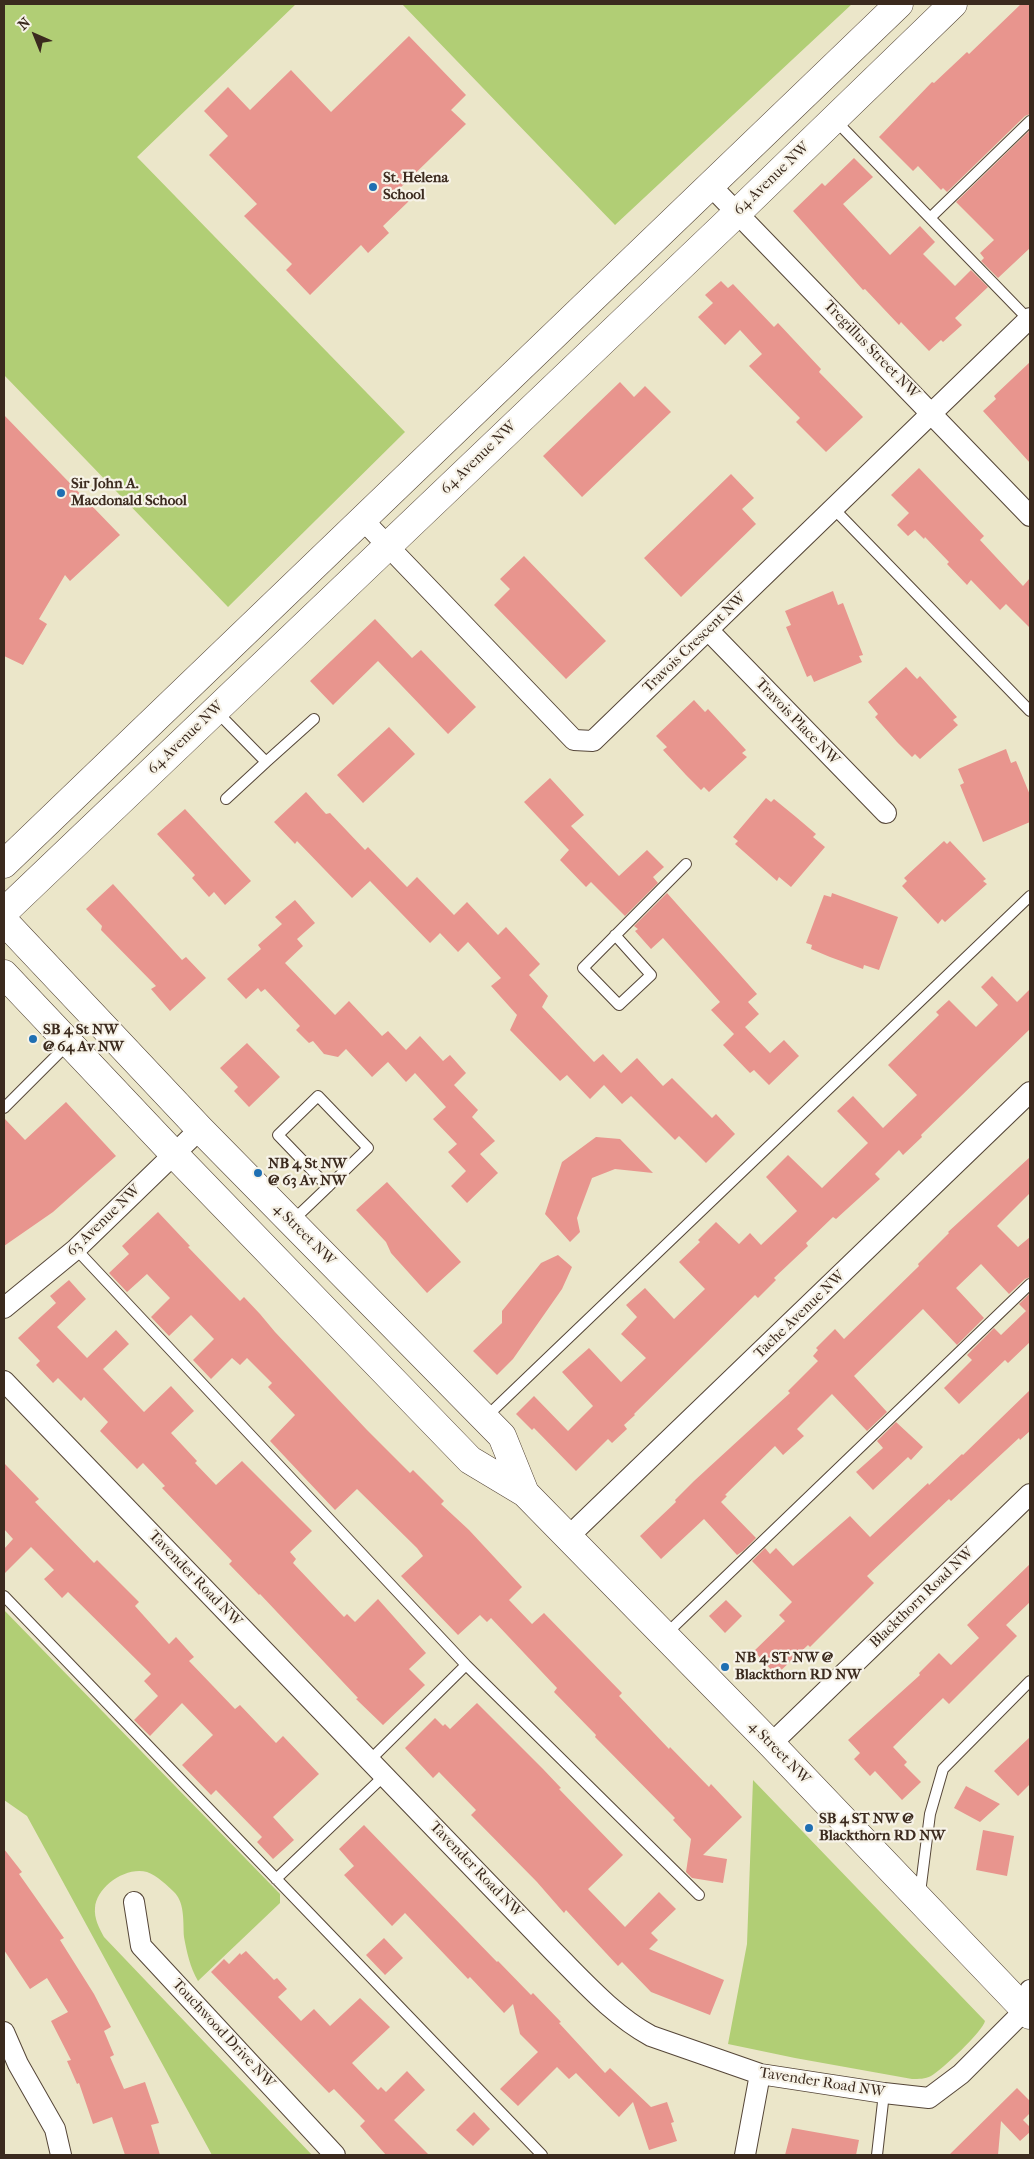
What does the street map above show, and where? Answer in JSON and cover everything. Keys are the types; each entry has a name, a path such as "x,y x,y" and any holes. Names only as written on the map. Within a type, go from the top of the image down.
{"main road":[{"path":"4,864 899,4"},
{"name":"64 Avenue NW","path":"4,912 737,213 952,4"},
{"name":"4 Street NW","path":"4,921 200,1129 502,1436 525,1493"},
{"name":"4 Street NW","path":"8,983 70,1042 174,1154 470,1460 525,1493 771,1744 919,1899 1029,2005"}],"street":[{"name":"Tregillus Street NW","path":"710,185 1030,516"},
{"name":"Travois Crescent NW","path":"362,518 574,740 594,741 1030,319"},
{"name":"Travois Place NW","path":"708,631 886,813"},
{"name":"Tache Avenue NW","path":"568,1538 1030,1092"},
{"name":"63 Avenue NW","path":"4,1308 76,1249 200,1129"},
{"name":"Tavender Road NW","path":"4,1381 606,2004 651,2036 760,2074 929,2098 961,2074 1029,2005"},
{"name":"Blackthorn Road NW","path":"771,1744 1030,1494"},
{"name":"Touchwood Drive NW","path":"134,1902 142,1946 335,2155"},
{"path":"4,2032 11,2068 54,2129 62,2155"},
{"path":"746,2155 760,2074"}],"lane":[{"path":"834,119 1030,319"},
{"path":"930,218 1030,121"},
{"path":"834,509 1030,711"},
{"path":"216,710 266,762"},
{"path":"226,799 314,719"},
{"path":"615,935 651,975 619,1005 583,968 615,935 686,864"},
{"path":"485,1418 1030,896"},
{"path":"4,1108 70,1042"},
{"path":"291,1221 328,1187 368,1148 318,1096 278,1135 328,1187"},
{"path":"76,1249 466,1665 699,1895"},
{"path":"665,1635 1030,1284"},
{"path":"4,1596 542,2155"},
{"path":"370,1760 466,1665"},
{"path":"919,1899 930,1814 943,1769 1030,1681"},
{"path":"276,1880 385,1775"},
{"path":"877,2155 884,2093"}],"green space":[{"path":"4,4 296,4 137,157 405,432 228,607 4,375"},
{"path":"402,4 852,4 615,225"},
{"path":"4,1610 280,1894 280,1903 198,1981 186,1949 183,1914 178,1897 154,1876 147,1872 139,1871 130,1872 114,1880 106,1886 97,1900 95,1915 104,1937 312,2155 212,2155 27,1816 4,1800"},
{"path":"753,1780 985,2021 983,2026 961,2050 931,2076 912,2079 728,2044 747,1944"}],"building":[{"path":"1021,4 1030,4 1030,114 1025,116 947,192 943,188 941,190 918,166 913,171 879,137 932,82 934,83 967,52 969,54"},
{"path":"409,36 466,95 451,110 466,124 398,190 409,201 383,226 389,233 368,253 361,245 310,295 286,270 292,264 244,216 257,204 209,155 228,136 204,111 228,87 250,110 291,70 331,112"},
{"path":"1030,130 1030,248 998,278 981,261 984,258 980,253 994,240 956,202"},
{"path":"854,158 873,177 843,204 890,255 920,226 935,242 923,254 955,286 971,270 988,287 955,318 962,325 943,342 941,340 929,351 901,322 899,325 865,289 863,290 793,211 822,183 825,186"},
{"path":"721,281 728,288 733,284 774,327 778,323 821,369 819,372 863,417 826,452 796,422 800,418 749,366 762,354 740,330 725,345 698,317 713,303 705,295"},
{"path":"1030,362 1030,463 983,411 996,399 994,396"},
{"path":"620,382 634,397 645,386 671,412 582,497 543,456"},
{"path":"4,415 120,535 70,581 65,575 39,619 47,624 23,665 4,656"},
{"path":"919,468 984,536 980,540 1023,586 1030,578 1030,628 1006,604 1000,610 971,580 967,585 947,564 949,562 925,537 924,539 915,530 908,536 897,525 909,513 891,495"},
{"path":"731,474 754,498 742,509 756,524 681,597 644,558"},
{"path":"524,556 606,641 566,679 494,605 510,589 500,579"},
{"path":"833,591 838,605 843,603 863,655 859,656 862,662 814,682 811,675 807,677 786,627 791,625 785,611"},
{"path":"375,619 412,658 421,650 476,707 448,734 378,661 333,705 310,681"},
{"path":"906,667 917,679 920,676 957,717 953,720 958,725 920,759 915,754 912,757 897,742 875,717 878,714 868,702"},
{"path":"694,700 705,712 708,709 746,750 742,753 747,757 709,792 704,787 701,790 686,775 663,750 667,747 656,736"},
{"path":"389,727 415,754 363,803 337,775"},
{"path":"1006,749 1011,763 1016,761 1030,795 1030,822 983,842 960,785 964,783 958,769"},
{"path":"550,778 584,815 571,826 619,876 647,850 664,867 653,877 658,883 625,916 591,882 586,887 560,860 569,850 524,802"},
{"path":"306,792 326,814 330,813 365,850 368,847 407,887 417,877 454,915 467,902 498,935 506,927 540,964 529,975 548,996 542,1007 594,1062 603,1054 621,1073 637,1058 663,1086 672,1078 712,1118 716,1114 735,1134 706,1163 679,1136 675,1140 631,1096 622,1104 604,1085 590,1099 567,1075 560,1081 510,1030 517,1015 491,986 501,978 468,942 458,952 440,933 430,943 370,881 352,898 297,841 295,844 274,822"},
{"path":"766,798 771,802 774,799 796,817 816,834 813,837 825,847 791,887 779,877 777,881 735,844 738,841 733,837"},
{"path":"185,809 251,881 225,905 214,892 209,897 192,878 195,875 157,834"},
{"path":"944,841 947,844 950,841 986,879 983,881 987,884 945,922 942,919 938,924 902,886 907,881 904,878"},
{"path":"113,884 182,960 186,957 206,978 170,1011 151,989 156,986 101,930 102,926 86,909"},
{"path":"667,893 757,994 748,1002 759,1014 745,1027 770,1053 784,1040 799,1056 769,1085 754,1070 750,1073 723,1045 734,1034 711,1010 720,1002 663,938 651,949 635,931 638,929 634,926"},
{"path":"832,893 898,917 879,970 864,965 863,969 830,957 811,949 812,945 806,943 824,895 831,897"},
{"path":"295,900 315,923 297,939 303,946 285,963 335,1015 349,1001 382,1036 388,1031 406,1050 420,1036 443,1061 450,1055 466,1073 454,1085 478,1110 472,1117 495,1141 480,1154 498,1173 467,1203 451,1186 466,1171 448,1152 457,1144 433,1119 446,1107 415,1073 406,1082 388,1062 372,1077 346,1049 338,1057 324,1054 313,1041 309,1043 296,1030 300,1026 265,989 261,992 258,988 246,999 227,979 261,949 258,945 282,924 275,917"},
{"path":"992,976 1017,1002 1030,989 1030,1029 921,1135 922,1137 903,1155 899,1150 875,1174 880,1179 836,1219 833,1217 806,1243 808,1246 774,1278 776,1280 758,1298 755,1295 634,1414 624,1425 627,1429 612,1443 608,1439 576,1471 534,1428 532,1430 516,1414 534,1396 568,1431 593,1406 562,1372 589,1348 621,1382 646,1358 621,1334 637,1317 626,1305 645,1288 674,1319 705,1289 679,1262 700,1242 698,1240 716,1222 739,1244 750,1233 761,1245 797,1211 766,1177 788,1155 822,1188 868,1143 837,1111 853,1096 883,1128 917,1095 888,1065 939,1015 936,1012 949,1000 976,1027 998,1005 981,987"},
{"path":"247,1043 280,1077 249,1107 234,1091 238,1087 220,1068"},
{"path":"66,1102 116,1156 53,1212 4,1246 4,1118 25,1140"},
{"path":"596,1137 620,1139 653,1173 615,1169 592,1178 577,1218 580,1232 570,1242 545,1214 562,1162"},
{"path":"1030,1157 1030,1193 997,1226 1018,1247 1030,1237 1030,1277 1025,1279 1009,1294 981,1264 956,1288 984,1318 957,1345 923,1309 854,1376 887,1412 867,1431 832,1394 797,1429 804,1436 783,1455 775,1446 725,1495 727,1496 721,1502 756,1538 743,1551 737,1555 704,1519 661,1559 640,1536 676,1502 675,1500 694,1481 790,1393 788,1391 818,1361 813,1356 818,1350 816,1348 835,1329 844,1339 919,1266 918,1264 948,1232"},
{"path":"387,1182 461,1262 427,1293 391,1253 386,1242 356,1210"},
{"path":"158,1212 190,1246 188,1247 240,1301 244,1297 367,1430 410,1473 413,1470 444,1501 441,1504 469,1530 522,1587 509,1600 532,1624 544,1613 622,1693 619,1696 669,1749 670,1747 709,1787 711,1784 742,1817 703,1855 727,1859 723,1883 692,1878 686,1872 691,1839 673,1820 675,1818 595,1737 596,1735 554,1692 557,1688 491,1618 487,1622 480,1615 458,1635 401,1576 423,1556 417,1548 357,1489 335,1510 270,1441 295,1415 268,1387 272,1383 247,1358 240,1365 232,1358 211,1379 193,1360 214,1339 191,1315 169,1336 151,1317 170,1298 147,1274 127,1292 109,1273 129,1254 122,1246"},
{"path":"558,1255 572,1267 562,1289 513,1359 497,1375 473,1351 502,1323 502,1311 541,1263"},
{"path":"69,1280 86,1299 57,1327 87,1358 116,1330 129,1344 103,1369 144,1412 171,1386 194,1411 171,1433 216,1485 242,1461 312,1531 290,1552 296,1559 293,1563 344,1617 347,1614 355,1622 378,1599 426,1653 409,1669 425,1685 383,1725 356,1699 358,1698 260,1594 229,1564 232,1561 162,1488 165,1486 143,1463 137,1469 100,1431 108,1422 84,1397 81,1401 58,1378 53,1383 36,1365 40,1361 18,1338 56,1303 50,1296"},
{"path":"1030,1293 1030,1342 1008,1363 1005,1360 959,1404 944,1388 972,1360 967,1355 994,1328 1001,1335 1026,1311 1019,1304"},
{"path":"1030,1390 1030,1431 1020,1440 1019,1438 951,1501 949,1499 867,1576 874,1583 810,1647 808,1645 776,1675 754,1651 785,1621 779,1615 792,1602 752,1561 765,1548 770,1554 776,1548 793,1566 850,1516 870,1537 928,1483 929,1485 963,1455"},
{"path":"896,1422 923,1447 911,1460 908,1457 873,1490 856,1472 883,1448 877,1441"},
{"path":"4,1463 39,1499 35,1502 94,1563 97,1560 139,1602 135,1606 169,1644 176,1637 194,1657 189,1661 235,1709 240,1705 276,1743 283,1736 319,1774 273,1817 294,1840 273,1859 257,1842 262,1837 216,1790 211,1795 182,1765 213,1735 182,1703 150,1736 134,1720 158,1696 144,1681 151,1674 68,1592 62,1598 44,1579 54,1570 31,1547 4,1574 4,1549 13,1539 4,1529"},
{"path":"1030,1564 1030,1602 1006,1625 1017,1636 949,1704 943,1698 893,1747 907,1762 904,1765 921,1782 902,1800 875,1771 870,1776 854,1759 860,1753 848,1740 920,1675 919,1673 939,1653 951,1665 979,1638 967,1625"},
{"path":"726,1600 742,1616 725,1633 709,1616"},
{"path":"477,1703 543,1769 561,1788 559,1789 623,1855 588,1889 625,1927 659,1892 676,1909 651,1933 658,1940 649,1949 724,1980 710,2015 651,1992 622,1962 618,1966 566,1910 564,1913 537,1882 471,1815 476,1810 439,1772 433,1778 405,1748 435,1718 443,1726 445,1724 450,1729"},
{"path":"1030,1737 1030,1784 1018,1796 994,1771"},
{"path":"966,1786 1000,1804 980,1822 954,1808"},
{"path":"364,1825 497,1962 531,1995 533,1993 605,2073 610,2068 651,2107 667,2102 674,2122 671,2123 677,2141 649,2150 633,2102 619,2117 576,2073 569,2079 557,2067 518,2106 500,2089 538,2052 520,2034 513,2004 504,2013 470,1977 468,1979 405,1913 392,1926 344,1875 354,1866 339,1849"},
{"path":"983,1830 1014,1836 1007,1876 976,1870"},
{"path":"4,1849 22,1872 19,1874 64,1938 60,1940 94,1994 111,2027 104,2031 114,2055 110,2057 124,2089 145,2082 159,2123 151,2125 160,2155 125,2155 112,2117 93,2124 79,2083 77,2084 67,2061 71,2060 51,2021 68,2012 47,1978 30,1989 4,1950"},
{"path":"384,1938 403,1958 385,1975 366,1955"},
{"path":"246,1951 274,1980 277,1978 287,1989 278,1997 301,2021 314,2009 330,2026 360,1998 390,2027 352,2063 378,2090 381,2087 386,2092 407,2071 425,2090 394,2120 429,2155 386,2155 360,2126 365,2121 334,2089 329,2093 211,1972 224,1959 229,1964 240,1953 241,1955"},
{"path":"1017,2088 1030,2101 1030,2113 1023,2120 1030,2127 1030,2132 1020,2141 1001,2121 998,2155 949,2155"},
{"path":"474,2112 490,2129 473,2146 456,2130"},
{"path":"792,2128 859,2140 856,2155 785,2155"}],"place":[{"name":"St. Helena School","path":"373,187"},
{"name":"Sir John A. Macdonald School","path":"61,493"},
{"name":"SB 4 St NW @ 64 Av NW","path":"33,1039"},
{"name":"NB 4 St NW @ 63 Av NW","path":"258,1173"},
{"name":"NB 4 ST NW @ Blackthorn RD NW","path":"725,1667"},
{"name":"SB 4 ST NW @ Blackthorn RD NW","path":"809,1828"}]}
